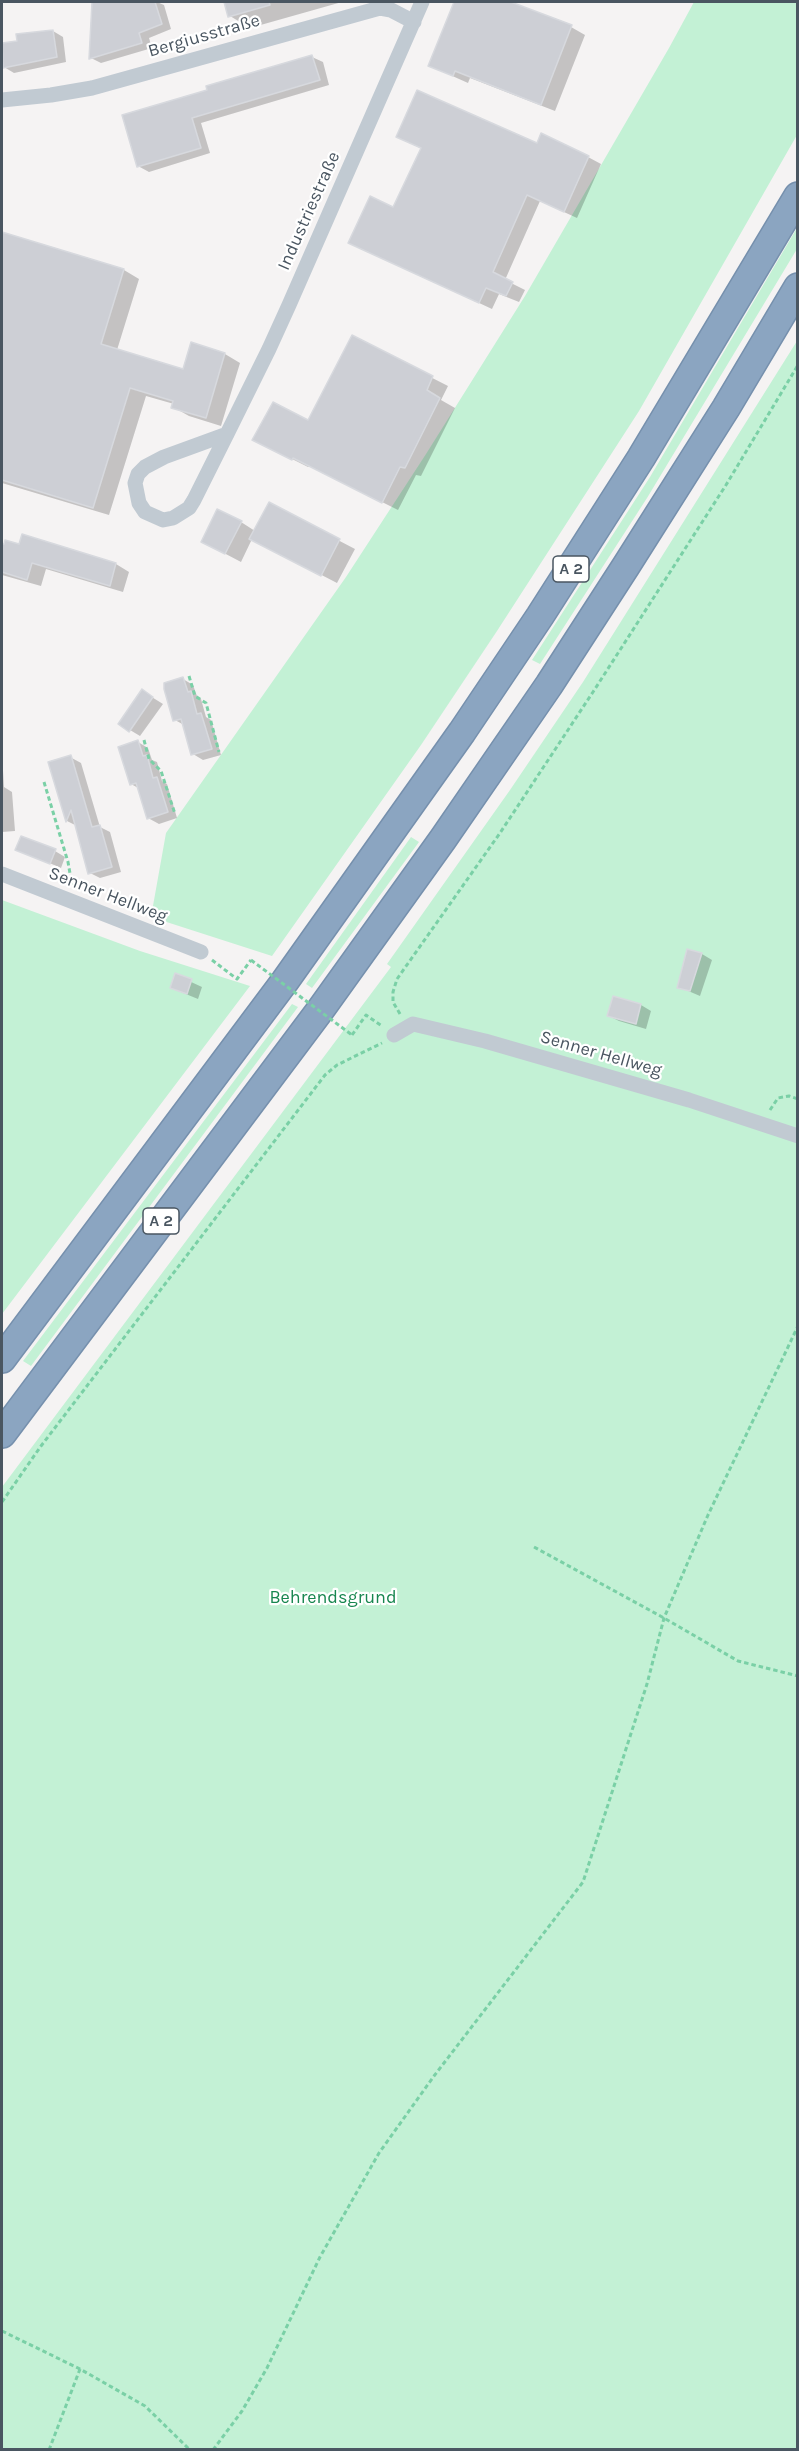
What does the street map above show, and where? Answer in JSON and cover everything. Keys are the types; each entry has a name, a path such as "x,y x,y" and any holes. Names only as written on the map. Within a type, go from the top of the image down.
{"highway":[{"name":"A 2","path":"2,1359 285,981 468,724 641,458 798,196"},
{"name":"A 2","path":"2,1434 321,1009 450,830 549,686 645,537 798,287"}],"street":[{"name":"Industriestraße","path":"227,435 145,466 138,474 135,483 139,503 145,512 164,520 189,508 194,501 227,435 297,289 422,2"},
{"name":"Bergiusstraße","path":"2,100 92,88 380,8 391,10 414,22"},
{"name":"Senner Hellweg","path":"2,874 201,952"},
{"path":"392,1033 413,1024"},
{"name":"Senner Hellweg","path":"413,1024 485,1041 667,1093 798,1136"}],"path":[{"path":"413,1024 405,1019 393,1002 393,992 398,979 500,833 600,682 726,484 798,365"},
{"path":"189,676 195,696 206,704 219,752"},
{"path":"144,740 149,759 161,771 175,814"},
{"path":"44,782 68,862 73,890 71,901"},
{"path":"2,1502 48,1437 324,1075 392,1033 366,1015 352,1035 251,960 237,979 223,968"},
{"path":"764,1126 771,1106 778,1098 789,1096 798,1099"},
{"path":"213,2450 242,2411 267,2368 320,2257 379,2153 434,2076 583,1882 647,1684 664,1618 708,1515 798,1326"},
{"path":"534,1547 738,1661 798,1676"},
{"path":"2,2331 80,2369 145,2406 190,2450"},
{"path":"49,2450 80,2369"}],"green space":[{"path":"694,2 797,2 797,135 639,411 421,745 272,956 151,917 166,833 346,577 426,454 525,296"},
{"path":"797,228 797,249 647,498 540,664 532,660 650,477"},
{"name":"Behrendsgrund","path":"797,341 797,2449 2,2449 2,1487 391,967 387,964 583,682"},
{"path":"411,837 419,842 312,988 306,984"},
{"path":"2,900 140,951 250,986 2,1314"},
{"path":"292,1004 298,1007 31,1366 23,1361"}],"building":[{"path":"92,2 155,2 162,24 139,33 142,43 89,59"},
{"path":"224,2 269,2 270,5 228,17"},
{"path":"454,2 511,2 572,25 541,105 455,71 453,76 428,66"},
{"path":"53,30 57,57 3,68 2,43 17,41 16,34"},
{"path":"312,55 320,80 192,118 201,148 137,167 122,115 207,90 206,86"},
{"path":"417,90 537,143 541,133 589,156 564,212 527,195 493,272 513,282 506,296 486,288 479,303 348,243 370,196 393,207 421,148 396,137"},
{"path":"2,232 124,269 101,344 183,369 191,342 225,353 206,418 171,408 173,401 130,388 93,508 2,480"},
{"path":"352,335 433,376 427,390 440,398 405,468 400,467 382,503 252,440 273,402 308,420"},
{"path":"269,502 340,539 321,576 249,539"},
{"path":"217,509 242,521 225,554 201,542"},
{"path":"22,534 116,563 110,586 32,563 27,580 2,572 2,544 5,540 19,544"},
{"path":"183,677 188,692 191,691 197,714 201,713 212,749 191,755 181,719 173,721 164,689 164,683"},
{"path":"142,689 153,697 129,732 118,724"},
{"path":"138,740 143,756 147,755 153,778 157,777 168,812 147,819 136,783 130,785 118,747"},
{"path":"71,755 92,827 100,825 112,867 88,874 71,810 66,822 48,762"},
{"path":"21,836 56,849 50,864 15,850"},
{"path":"687,949 702,953 690,991 677,988"},
{"path":"175,973 192,979 187,994 170,988"},
{"path":"613,996 641,1004 636,1024 607,1016"}]}
